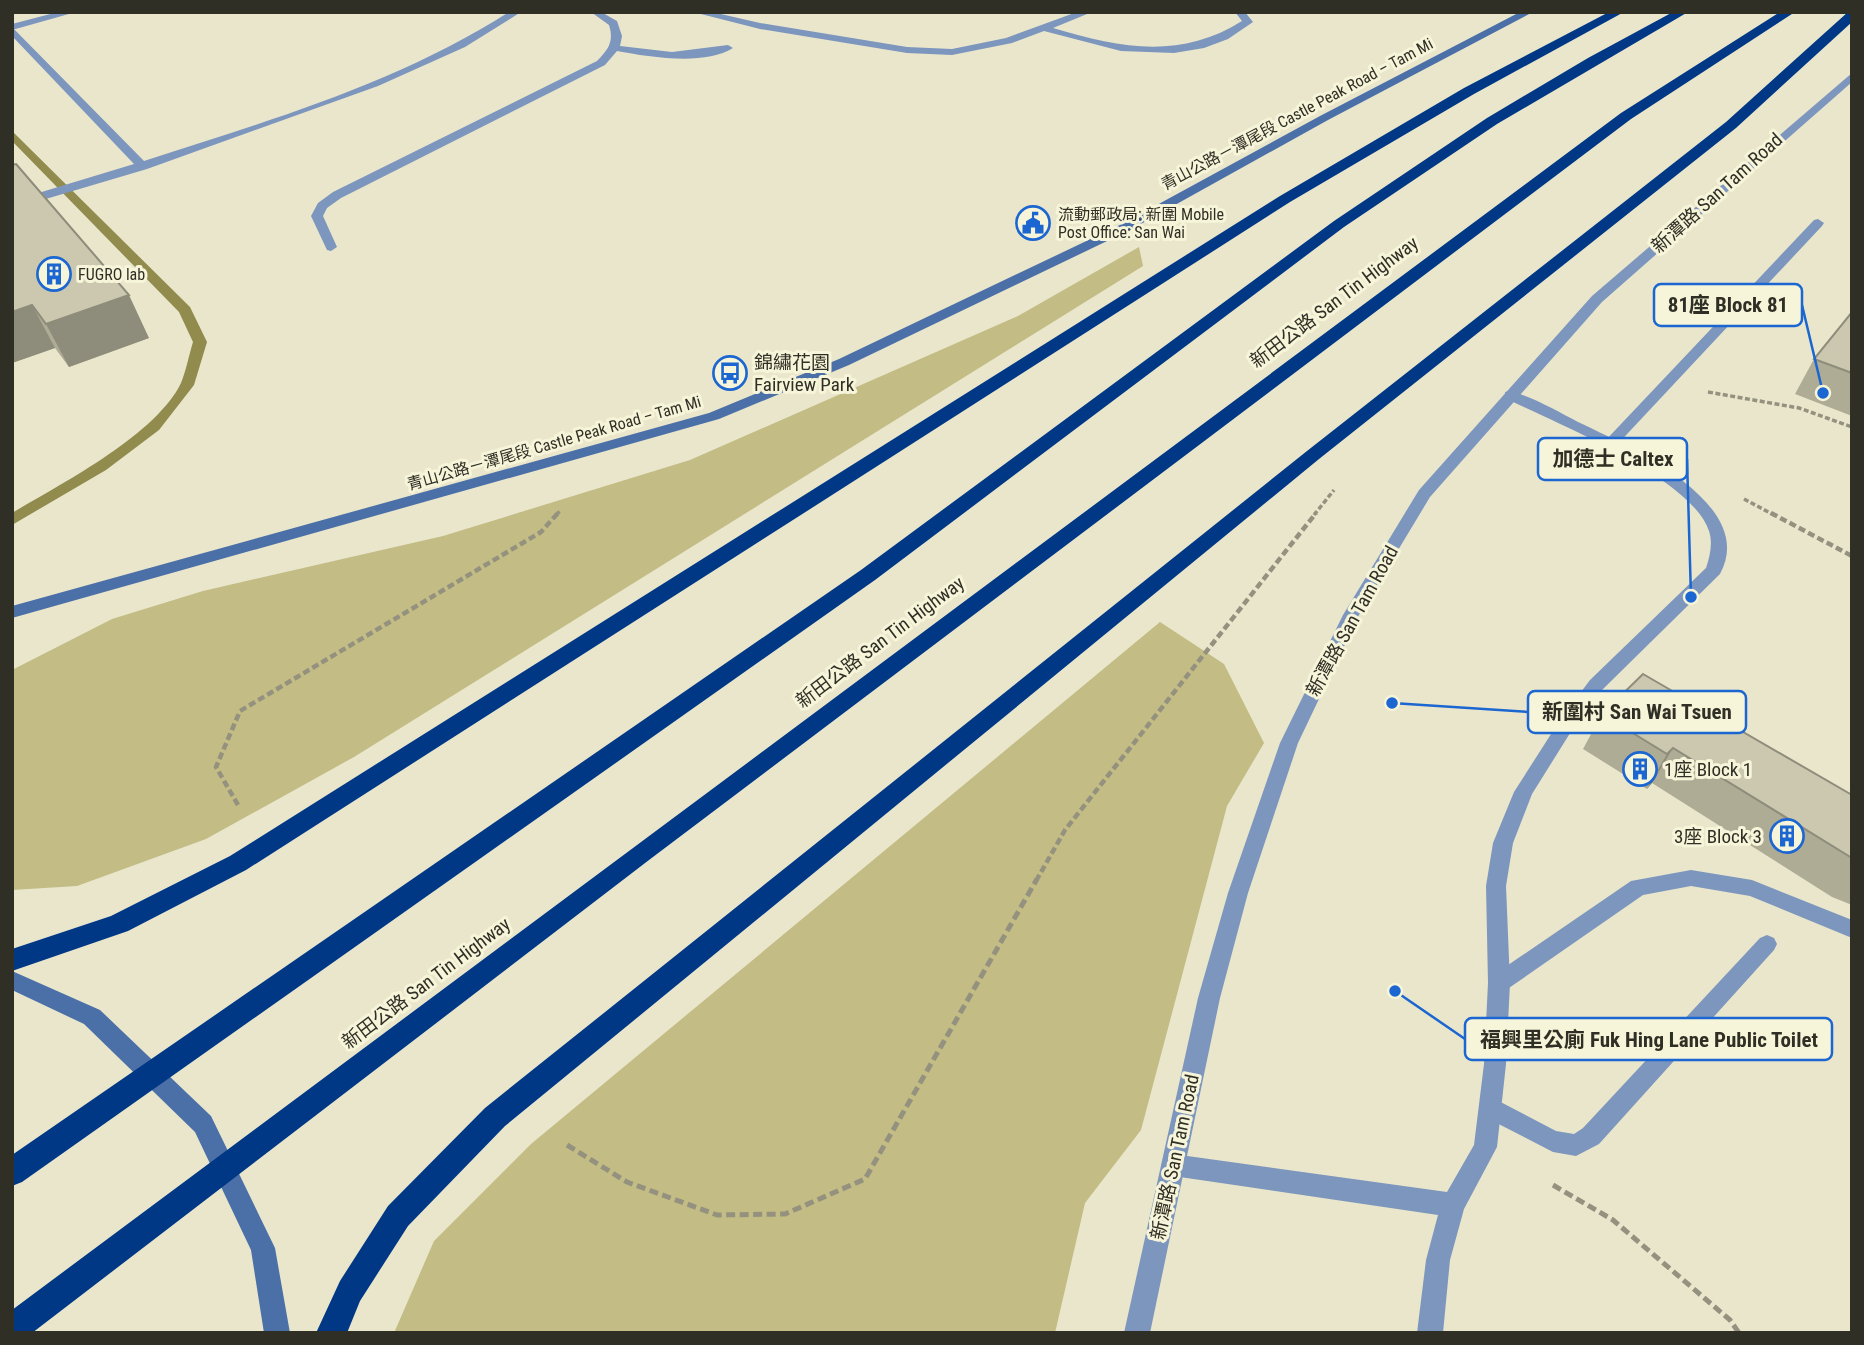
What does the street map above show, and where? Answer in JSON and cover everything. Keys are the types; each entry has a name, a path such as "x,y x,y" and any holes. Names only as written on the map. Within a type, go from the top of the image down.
{"highway":[{"path":"12,960 119,924 238,863 1285,199 1469,91 1618,12"},
{"path":"12,1172 868,575 1339,224 1492,121 1592,61 1682,12"},
{"name":"新田公路 San Tin Highway","path":"12,1329 641,853 1626,116 1789,12"},
{"path":"331,1333 350,1291 398,1216 495,1117 1312,455 1731,125 1852,15"}],"main road":[{"name":"青山公路－潭尾段 Castle Peak Road – Tam Mi","path":"12,612 713,416 844,362 1126,227 1324,118 1528,12"},
{"path":"12,980 92,1017 203,1124 264,1248 277,1333"}],"street":[{"path":"71,12 12,29 143,167"},
{"path":"12,205 143,167 406,71 465,44 516,12"},
{"path":"331,247 317,216 322,206 337,195 601,63 616,48 618,36 613,23 595,12"},
{"path":"698,12 760,26 907,50 952,52 1008,41 1087,12"},
{"path":"1043,28 1096,43 1144,52 1185,49 1233,34 1248,22 1240,12"},
{"path":"616,48 674,57 696,56 728,48"},
{"name":"新潭路 San Tam Road","path":"1137,1332 1220,959 1238,893 1289,743 1350,615 1424,494 1597,299 1851,77"},
{"path":"1609,445 1818,223"},
{"path":"1430,1333 1438,1259 1453,1205 1485,1146 1491,1108 1499,983 1496,886 1503,844 1523,792 1566,724 1596,685 1714,570 1720,546 1715,526 1701,504 1647,464 1510,395"},
{"path":"1499,983 1638,887 1691,878 1752,888 1852,929"},
{"path":"1491,1108 1553,1141 1576,1145 1591,1136 1767,944"},
{"path":"1173,1165 1453,1205"}],"path":[{"path":"1662,387 1763,398 1831,417 1852,427"},
{"path":"567,1145 627,1182 717,1215 785,1214 865,1180 1065,830 1336,488"},
{"path":"238,805 216,767 240,712 541,532 561,510"},
{"path":"1485,1146 1613,1220 1730,1320 1739,1333"}],"shaded area":[{"path":"1139,247 1143,266 354,757 206,839 77,886 12,890 12,670 112,619 203,591 443,536 690,460 1018,316"},
{"path":"1160,622 1224,664 1264,743 1227,806 1141,1130 1085,1203 1055,1333 394,1333 434,1241 531,1144"}],"building":[{"path":"16,164 129,295 46,324 32,305 12,312 12,165"},
{"path":"1852,312 1852,373 1814,359"},
{"path":"1643,674 1852,795 1852,858 1673,748 1667,754 1602,714"}],"waterway":[{"path":"12,134 185,310 200,342 187,385 154,427 101,467 12,520"}],"place":[{"name":"流動郵政局: 新圍 Mobile Post Office: San Wai","path":"1033,223"},
{"name":"FUGRO lab","path":"54,274"},
{"name":"錦繡花園 Fairview Park","path":"730,373"},
{"name":"81座 Block 81","path":"1823,393"},
{"name":"加德士 Caltex","path":"1691,597"},
{"name":"新圍村 San Wai Tsuen","path":"1392,703"},
{"name":"1座 Block 1","path":"1640,769"},
{"name":"3座 Block 3","path":"1787,836"},
{"name":"福興里公廁 Fuk Hing Lane Public Toilet","path":"1395,991"}]}
